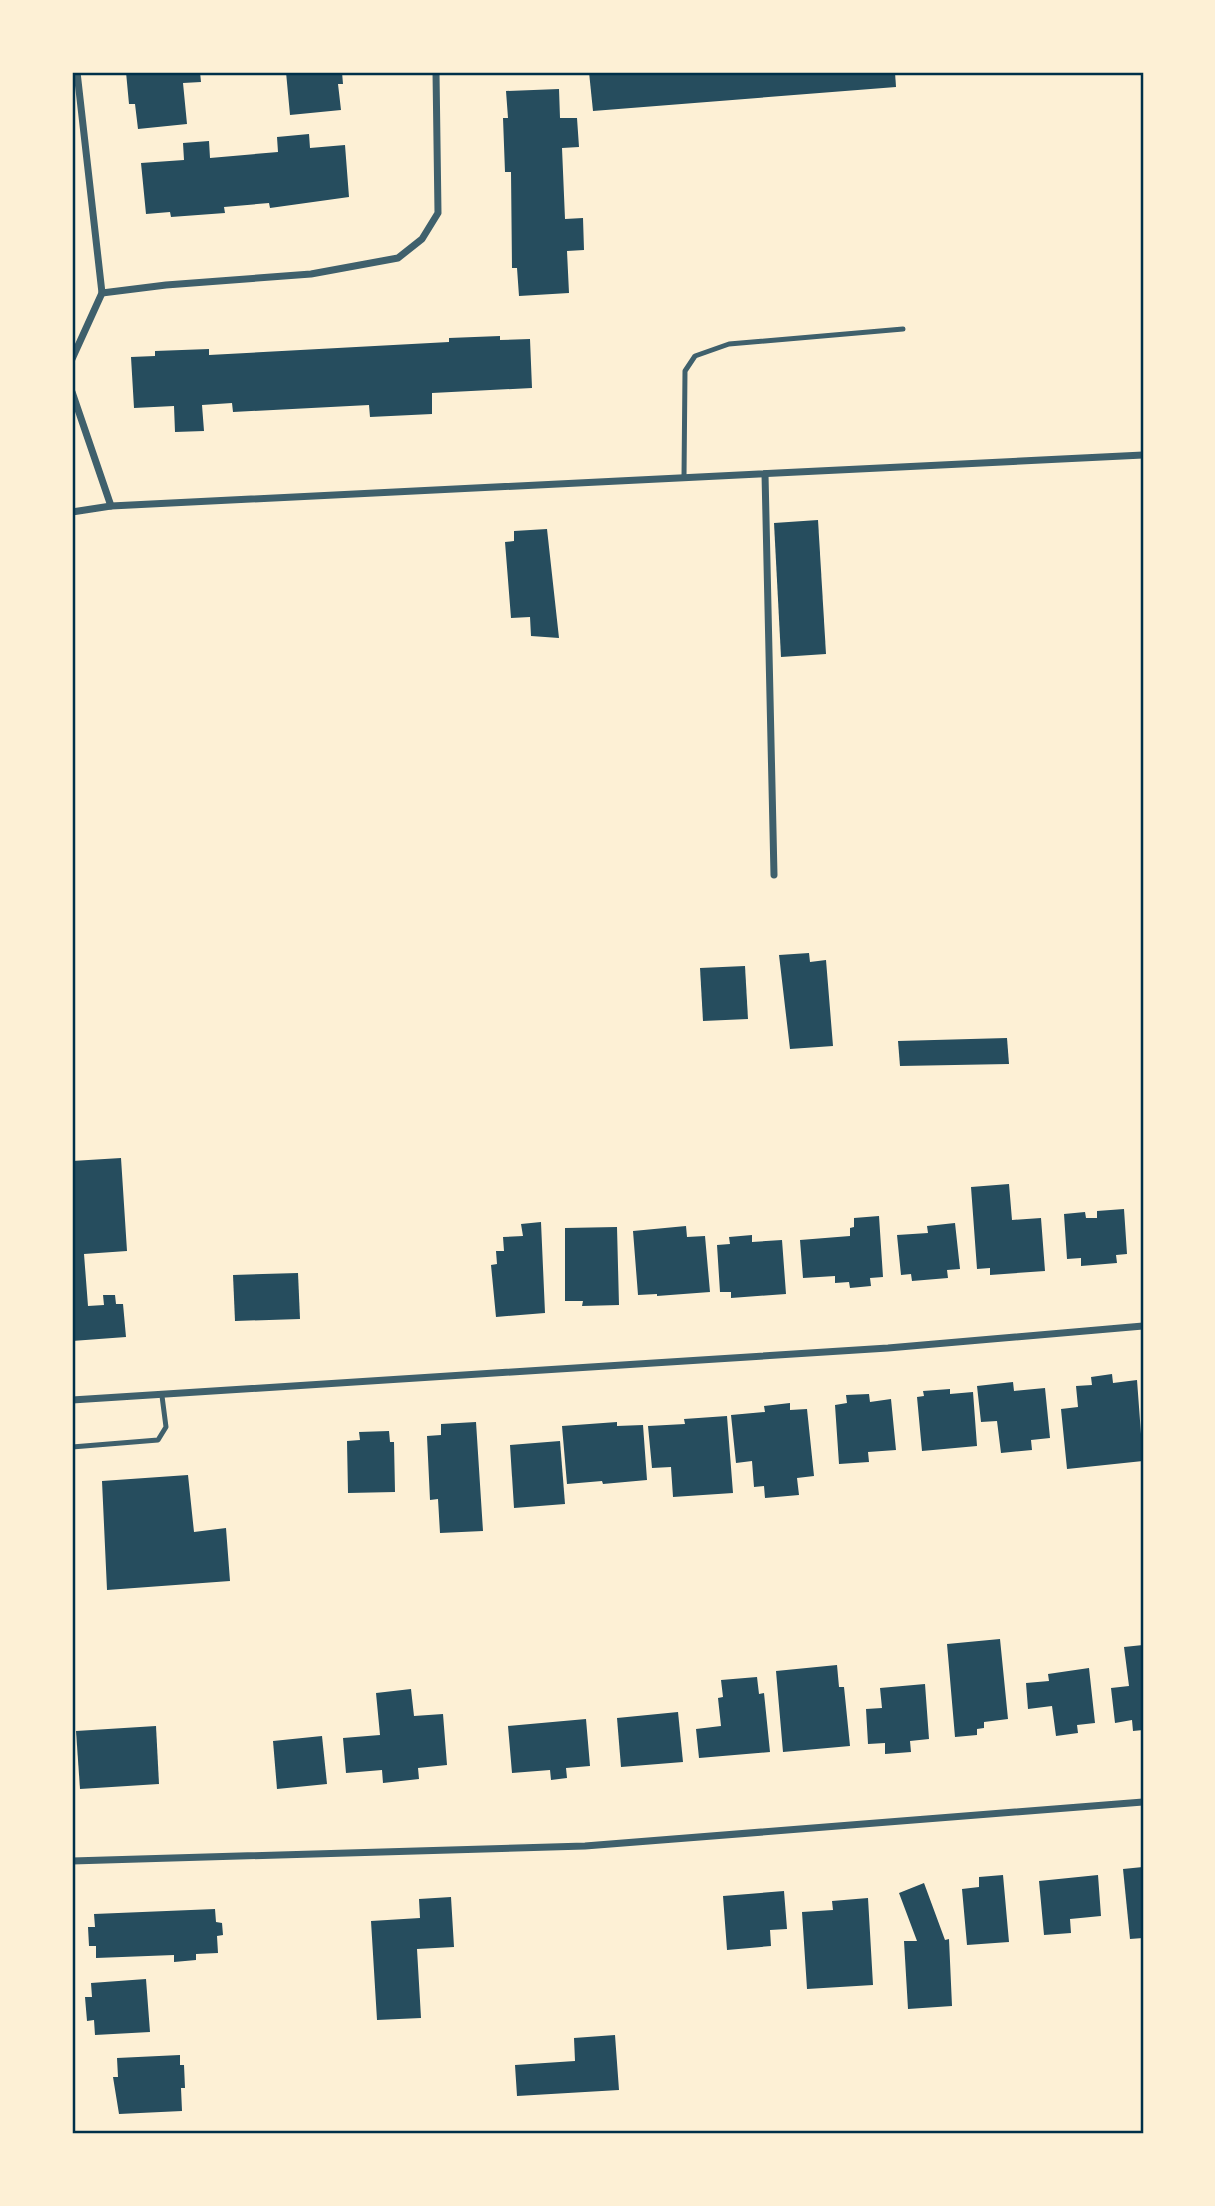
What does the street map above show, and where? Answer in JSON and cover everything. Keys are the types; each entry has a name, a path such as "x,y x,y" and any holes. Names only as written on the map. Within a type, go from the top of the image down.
{"street":[{"path":"72,359 102,293 77,72"},
{"path":"102,293 166,285 311,274 398,258 422,239 438,213 436,72"},
{"path":"72,392 111,506"},
{"path":"72,512 111,506 1143,455"},
{"path":"765,474 774,875"},
{"path":"72,1401 888,1348 1143,1326"},
{"path":"72,1861 585,1846 1143,1802"}],"lane":[{"path":"684,477 685,371 695,356 729,344 903,328"},
{"path":"72,1447 158,1440 166,1427 162,1396"}],"building":[{"path":"126,72 200,72 201,82 183,83 187,124 138,129 135,104 129,104"},
{"path":"286,72 342,72 343,84 338,84 341,110 290,115"},
{"path":"589,72 895,72 896,87 593,111"},
{"path":"559,89 560,118 577,118 579,147 562,148 565,219 583,218 584,250 567,251 569,293 519,296 517,268 512,268 511,172 505,172 503,118 508,118 506,91"},
{"path":"309,134 310,148 345,145 349,197 270,208 269,203 224,207 225,213 171,217 170,212 146,214 141,163 184,160 183,143 209,141 210,158 278,152 277,137"},
{"path":"500,336 500,340 530,339 532,388 432,393 432,414 370,417 369,405 233,412 232,403 202,405 204,431 175,432 174,406 134,408 131,357 155,356 155,351 209,349 209,355 449,342 449,338"},
{"path":"818,520 826,654 781,657 774,523"},
{"path":"547,529 559,638 531,636 530,617 511,618 505,542 514,541 514,531"},
{"path":"809,953 810,962 826,960 833,1046 790,1049 779,955"},
{"path":"745,966 748,1019 703,1021 700,968"},
{"path":"1007,1038 1009,1064 900,1066 898,1041"},
{"path":"121,1158 127,1251 84,1254 88,1306 104,1305 103,1295 115,1295 116,1304 123,1304 126,1337 72,1341 72,1161"},
{"path":"1009,1184 1012,1220 1041,1218 1045,1271 990,1275 990,1268 977,1269 971,1187"},
{"path":"1124,1209 1127,1254 1116,1255 1117,1263 1081,1266 1081,1258 1067,1259 1064,1214 1085,1212 1086,1218 1097,1218 1097,1211"},
{"path":"879,1216 883,1277 870,1278 871,1286 850,1288 849,1282 835,1283 835,1276 803,1278 800,1240 850,1236 854,1218"},
{"path":"541,1222 545,1313 496,1317 491,1265 497,1264 496,1251 504,1251 503,1237 523,1236 521,1224"},
{"path":"955,1223 960,1269 947,1270 948,1278 912,1281 911,1274 901,1275 897,1235 928,1233 927,1226"},
{"path":"686,1226 687,1237 705,1236 710,1292 638,1295 633,1231"},
{"path":"617,1227 619,1305 582,1306 583,1301 565,1301 565,1228"},
{"path":"752,1235 752,1242 782,1240 786,1294 731,1298 731,1292 720,1292 717,1245 730,1244 729,1237"},
{"path":"298,1273 300,1319 235,1321 233,1275"},
{"path":"1112,1374 1113,1383 1137,1380 1143,1461 1067,1469 1061,1409 1078,1407 1076,1386 1092,1385 1091,1377"},
{"path":"1013,1382 1014,1391 1045,1388 1050,1438 1031,1440 1032,1450 1001,1453 997,1421 981,1422 977,1386"},
{"path":"950,1389 950,1394 973,1392 977,1446 922,1451 917,1397 924,1396 923,1391"},
{"path":"869,1394 870,1402 891,1399 896,1450 868,1452 869,1462 839,1464 835,1405 847,1403 846,1395"},
{"path":"790,1403 790,1410 807,1409 814,1476 797,1478 799,1495 765,1498 764,1486 754,1487 752,1461 736,1463 731,1415 765,1412 764,1406"},
{"path":"727,1416 733,1493 673,1497 671,1467 652,1468 648,1426 685,1424 684,1419"},
{"path":"476,1422 483,1531 440,1533 438,1499 430,1500 427,1436 441,1435 441,1424"},
{"path":"617,1422 617,1426 643,1425 647,1480 567,1484 562,1426"},
{"path":"389,1431 390,1442 394,1442 395,1492 348,1493 347,1441 360,1440 359,1432"},
{"path":"560,1441 565,1504 514,1508 510,1445"},
{"path":"188,1475 194,1532 226,1528 230,1581 107,1590 102,1481"},
{"path":"1000,1639 1008,1719 984,1722 984,1728 977,1729 977,1735 955,1737 947,1644"},
{"path":"1143,1645 1143,1730 1133,1731 1132,1720 1115,1723 1111,1688 1129,1686 1124,1647"},
{"path":"837,1665 839,1687 844,1687 850,1746 783,1752 776,1671"},
{"path":"1089,1668 1095,1723 1077,1725 1078,1733 1056,1736 1052,1706 1028,1709 1026,1683 1049,1681 1048,1674"},
{"path":"757,1677 759,1694 764,1693 770,1752 699,1758 696,1729 721,1726 718,1698 723,1697 721,1680"},
{"path":"925,1684 929,1739 910,1741 911,1752 885,1754 885,1743 868,1744 866,1709 882,1708 880,1688"},
{"path":"411,1689 414,1716 443,1714 447,1765 418,1768 419,1779 383,1783 382,1770 346,1773 343,1738 380,1735 376,1693"},
{"path":"678,1712 683,1762 621,1767 617,1718"},
{"path":"586,1719 590,1766 566,1768 567,1778 551,1780 550,1770 512,1773 508,1726"},
{"path":"156,1726 159,1784 80,1789 76,1731"},
{"path":"322,1736 327,1784 277,1789 273,1741"},
{"path":"1143,1867 1143,1938 1130,1939 1123,1869"},
{"path":"1003,1875 1009,1942 967,1945 962,1889 979,1887 979,1877"},
{"path":"1098,1875 1101,1916 1070,1919 1071,1933 1044,1935 1039,1881"},
{"path":"924,1883 945,1940 949,1939 952,2006 908,2009 904,1941 917,1941 899,1893"},
{"path":"784,1891 787,1929 770,1930 771,1946 727,1950 723,1896"},
{"path":"451,1897 454,1947 417,1949 421,2018 377,2020 371,1921 420,1918 419,1899"},
{"path":"868,1898 873,1985 807,1989 802,1912 833,1910 832,1901"},
{"path":"215,1909 216,1922 222,1923 223,1935 217,1936 218,1953 196,1954 196,1960 174,1962 174,1955 96,1958 96,1946 89,1946 88,1927 95,1927 94,1914"},
{"path":"146,1979 150,2032 95,2035 94,2020 87,2021 85,1997 92,1997 91,1983"},
{"path":"615,2035 619,2090 517,2096 515,2065 575,2061 574,2038"},
{"path":"180,2055 180,2065 184,2065 185,2088 181,2088 182,2111 119,2114 113,2077 118,2077 117,2058"}]}
